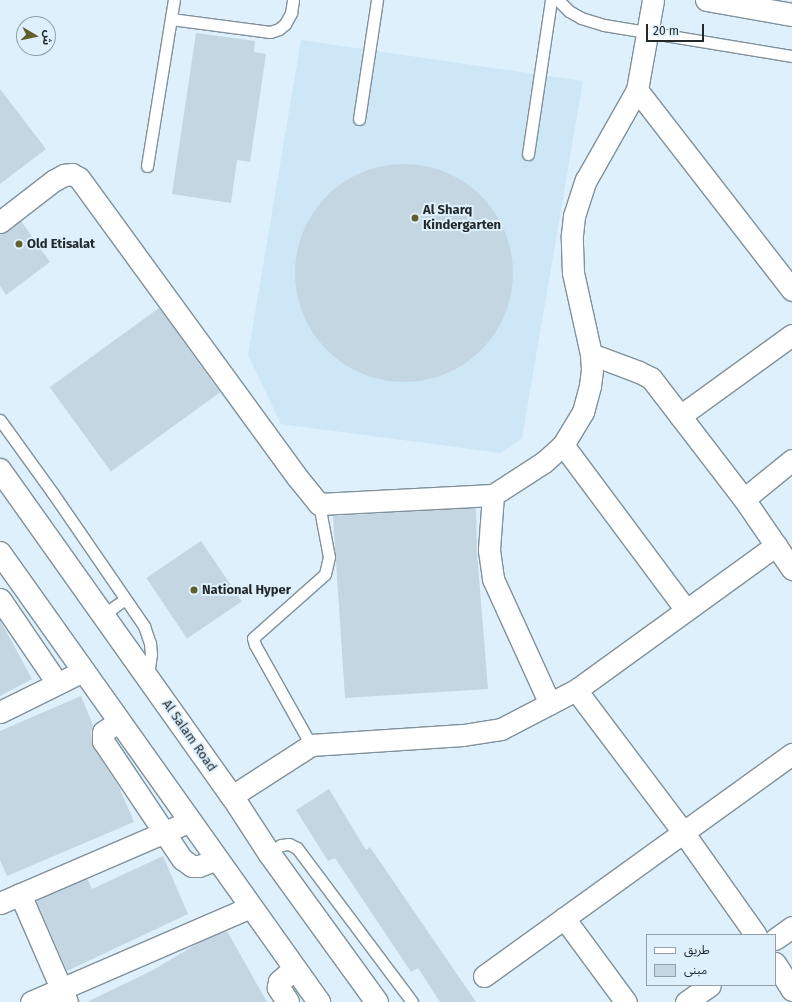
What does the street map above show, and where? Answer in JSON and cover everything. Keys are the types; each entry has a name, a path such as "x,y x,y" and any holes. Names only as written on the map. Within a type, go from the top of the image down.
{"main road":[{"path":"707,0 777,9"},
{"name":"Al Salam Road","path":"0,470 232,796 269,853 377,1002"},
{"path":"0,554 319,1002"},
{"path":"288,1002 280,988 280,982 295,969"}],"street":[{"path":"0,222 53,181 64,175 72,174 79,178 297,477 319,504 493,495 544,462 563,445 583,412 590,386 591,354 573,273 572,235 574,216 586,180 637,90 653,0"},
{"path":"637,90 792,290"},
{"path":"771,261 792,264"},
{"path":"680,416 792,335"},
{"path":"591,354 651,378 744,499 792,569"},
{"path":"563,445 686,610"},
{"path":"744,499 792,460"},
{"path":"493,495 489,550 493,579 550,704"},
{"path":"232,796 311,745 482,733 501,729 576,690 776,545"},
{"path":"2,607 57,683"},
{"path":"0,712 83,671"},
{"path":"576,690 683,832 755,934"},
{"path":"119,721 103,732 103,741 163,832 186,863 199,866 217,859"},
{"path":"484,976 792,754"},
{"path":"64,996 6,899 190,821"},
{"path":"31,1002 64,996 251,907"},
{"path":"564,918 626,1002"},
{"path":"776,938 792,927"},
{"path":"776,966 792,990"},
{"path":"686,1002 709,986"}],"lane":[{"path":"147,166 174,0"},
{"path":"171,19 270,32 279,29 285,24 291,13 293,0"},
{"path":"359,119 377,0"},
{"path":"528,154 551,0"},
{"path":"558,0 569,11 581,18 604,25 792,56"},
{"path":"1,424 125,599 148,635 151,654 148,678"},
{"path":"311,745 254,645 253,638 325,574 329,557 319,504"},
{"path":"102,615 125,599"},
{"path":"269,853 282,845 289,844 297,848 412,1002"}],"shaded area":[{"name":"Al Sharq Kindergarten","path":"301,40 583,81 522,438 501,453 281,424 248,355"}],"building":[{"path":"196,33 255,41 254,52 266,54 250,162 237,160 231,203 172,194"},
{"path":"0,89 46,149 0,184"},
{"path":"404,164 436,169 446,173 455,177 481,196 500,222 504,231 508,241 513,273 508,305 504,315 500,324 481,350 455,369 446,373 436,377 404,382 372,377 362,373 353,369 327,350 308,324 304,315 300,305 295,273 300,241 304,231 308,222 327,196 353,177 362,173 372,169"},
{"name":"Old Etisalat","path":"21,221 50,262 6,295 0,286 0,234"},
{"path":"159,308 220,392 111,471 50,387"},
{"path":"476,508 477,552 488,689 345,698 333,516"},
{"name":"National Hyper","path":"201,541 242,602 187,638 146,578"},
{"path":"0,620 32,679 0,696"},
{"path":"81,696 93,725 91,732 93,747 119,787 134,822 7,876 0,860 0,731"},
{"path":"329,789 366,850 370,847 476,1002 440,1002 418,968 411,972 335,858 328,861 296,810"},
{"path":"163,856 188,914 67,971 36,900 87,878 92,889"},
{"path":"227,931 267,1002 87,1002 153,970 202,941"}],"place":[{"name":"Al Sharq Kindergarten","path":"415,218"},
{"name":"Old Etisalat","path":"19,244"},
{"name":"National Hyper","path":"194,590"}]}
